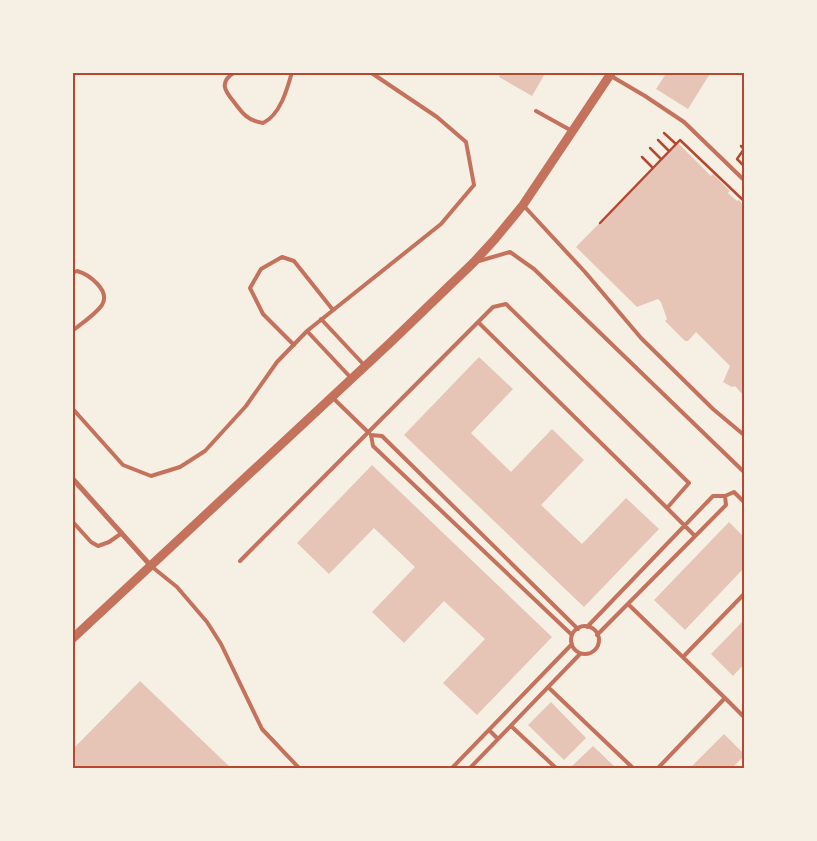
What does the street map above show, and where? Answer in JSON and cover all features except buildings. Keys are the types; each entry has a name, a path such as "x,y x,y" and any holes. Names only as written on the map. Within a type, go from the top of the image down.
{"street":[{"path":"72,640 352,379 474,262 523,205 611,74"},
{"path":"72,478 152,566"}],"lane":[{"path":"235,72 227,77 225,82 226,92 243,115 263,123 275,113 288,87 292,72"},
{"path":"72,408 123,465 151,476 180,467 205,451 246,406 277,362 307,331 441,224 474,185 466,142 437,118 370,72"},
{"path":"611,74 684,122 744,180"},
{"path":"536,111 572,131"},
{"path":"523,205 585,272 641,338 713,409 744,435"},
{"path":"474,262 510,252 534,269 744,472"},
{"path":"294,345 263,314 250,288 261,270 282,257 294,260 333,310"},
{"path":"72,273 77,271 85,273 96,282 101,288 103,300 102,304 90,317 72,331"},
{"path":"240,561 370,434 493,307 506,304 689,483 667,508"},
{"path":"321,319 365,366"},
{"path":"478,322 695,536"},
{"path":"307,331 352,379"},
{"path":"332,397 370,434 373,446 572,636"},
{"path":"370,434 382,436 578,629"},
{"path":"580,654 572,644 572,636 578,629 586,627 713,496 725,496 734,492 744,502"},
{"path":"597,635 726,505 725,496"},
{"path":"72,521 91,542 98,546 109,542 122,533"},
{"path":"152,566 177,587 206,622 221,644 262,729 300,768"},
{"path":"683,657 744,594"},
{"path":"628,604 744,717"},
{"path":"470,768 580,654 588,654 596,648 597,635 595,631 586,627"},
{"path":"452,768 572,644"},
{"path":"548,686 634,768"},
{"path":"658,768 725,698"},
{"path":"511,726 556,768"},
{"path":"489,730 498,739"},
{"path":"548,768 552,764"}],"path":[{"path":"664,133 676,144"},
{"path":"658,140 670,151"},
{"path":"600,223 680,140 744,201"},
{"path":"741,146 744,149 737,158 744,166"},
{"path":"650,148 661,160"},
{"path":"642,157 653,168"}]}
